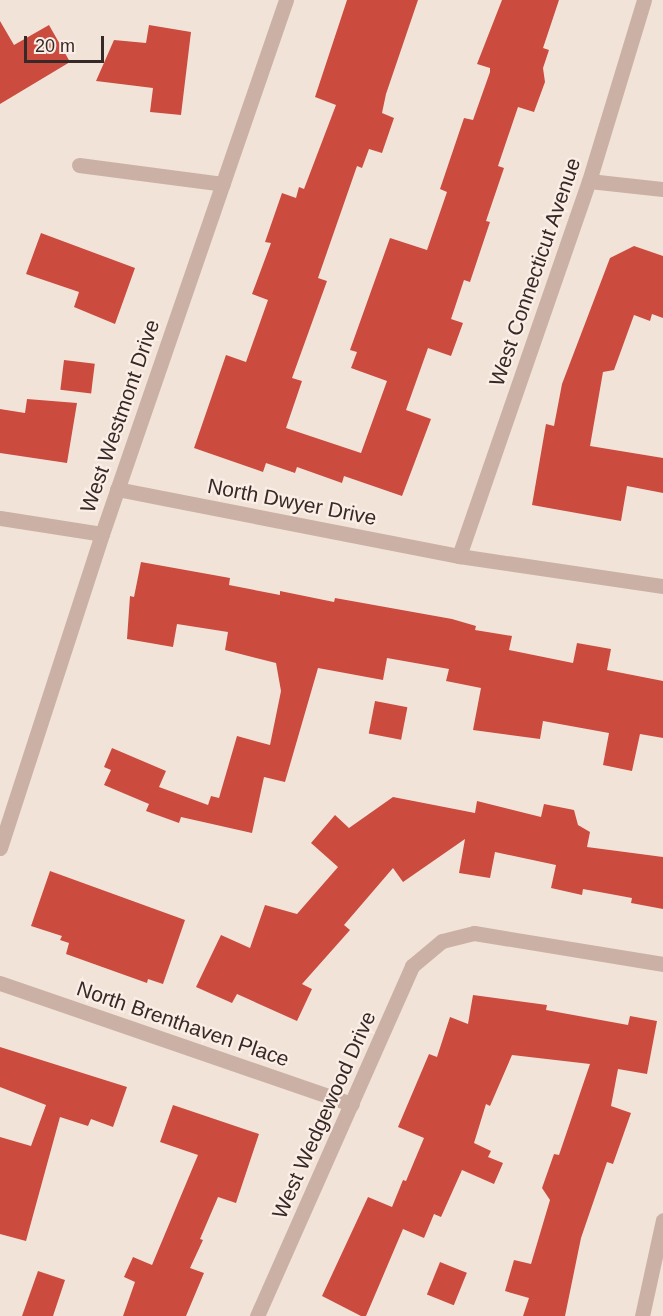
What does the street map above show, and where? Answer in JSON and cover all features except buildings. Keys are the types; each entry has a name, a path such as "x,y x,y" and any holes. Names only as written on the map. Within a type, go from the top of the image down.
{"street":[{"name":"West Westmont Drive","path":"0,848 117,489 286,0"},
{"name":"West Connecticut Avenue","path":"459,556 589,181 644,0"},
{"path":"79,165 223,184"},
{"path":"589,181 663,189"},
{"name":"North Dwyer Drive","path":"117,489 459,556 663,586"},
{"path":"0,518 102,534"},
{"name":"West Wedgewood Drive","path":"257,1316 412,966 442,941 474,933 663,964"},
{"name":"North Brenthaven Place","path":"0,983 352,1104"},
{"path":"642,1316 663,1220"}]}
